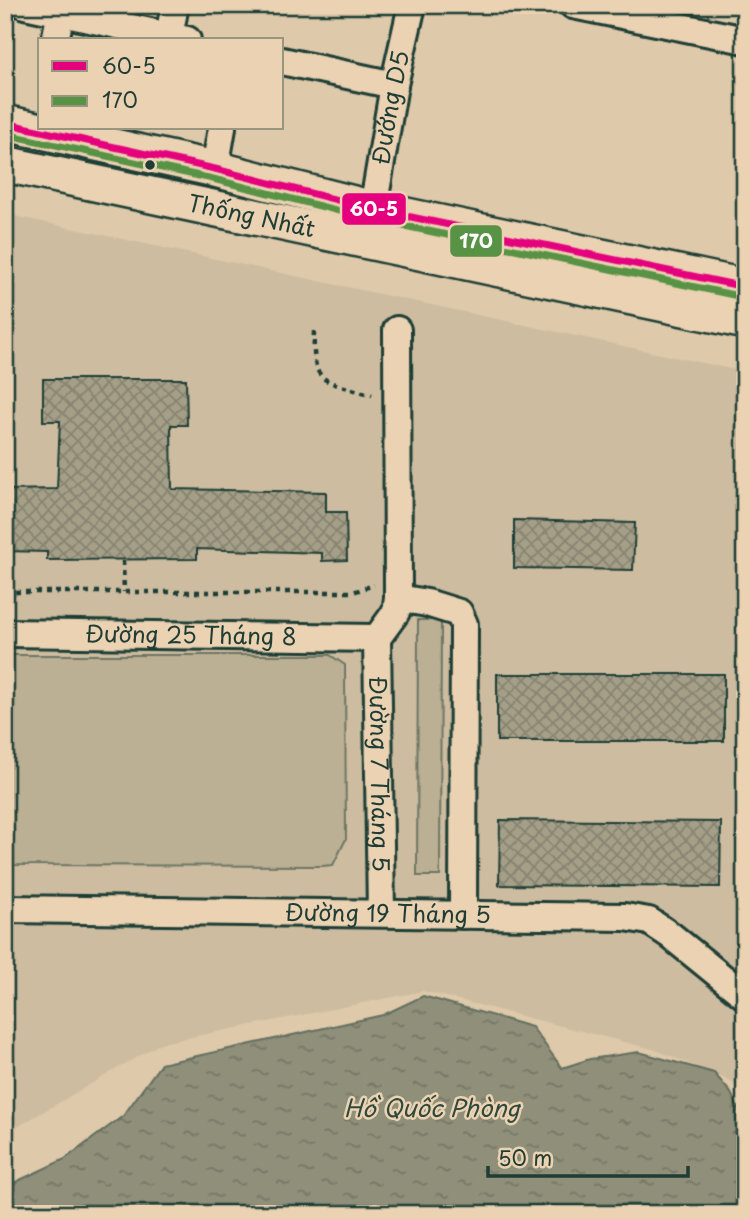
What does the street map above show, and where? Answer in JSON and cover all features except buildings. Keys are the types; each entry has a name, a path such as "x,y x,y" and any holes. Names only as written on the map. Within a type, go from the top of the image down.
{"main road":[{"name":"Thống Nhất","path":"62,130 215,169 368,224 745,321"},
{"name":"Thống Nhất","path":"5,164 745,287"}],"street":[{"path":"25,5 61,13 115,15 178,38 175,5"},
{"name":"Đướng D5","path":"368,224 412,5"},
{"path":"573,5 745,40"},
{"path":"55,38 61,13"},
{"path":"284,61 394,85"},
{"path":"215,169 222,130"},
{"path":"377,638 396,612 391,588 397,330"},
{"path":"391,588 459,614 464,624 463,915"},
{"name":"Đường 25 Tháng 8","path":"5,633 377,638"},
{"name":"Đường 7 Tháng 5","path":"377,638 380,913"},
{"name":"Đường 19 Tháng 5","path":"5,909 625,917 649,921 745,996"}],"path":[{"path":"314,331 316,371 323,380 378,397"},
{"path":"123,561 124,592"},
{"path":"5,592 353,592 372,587 391,588"}],"shaded area":[{"path":"5,214 745,372 745,1097 731,1081 656,1050 423,991 161,1043 5,1134"},
{"path":"418,620 441,620 440,876 417,876"},
{"path":"5,655 330,655 345,665 346,839 333,865 5,865"}],"water":[{"name":"Hồ Quốc Phòng","path":"423,996 532,1027 562,1068 590,1059 639,1052 714,1073 731,1093 745,1123 745,1214 5,1214 5,1187 65,1159 123,1116 161,1064 383,1015"}],"transit line":[{"name":"60-5","path":"5,123 215,169 373,209 745,287"},
{"name":"170","path":"5,134 213,179 371,219 743,297"}]}
